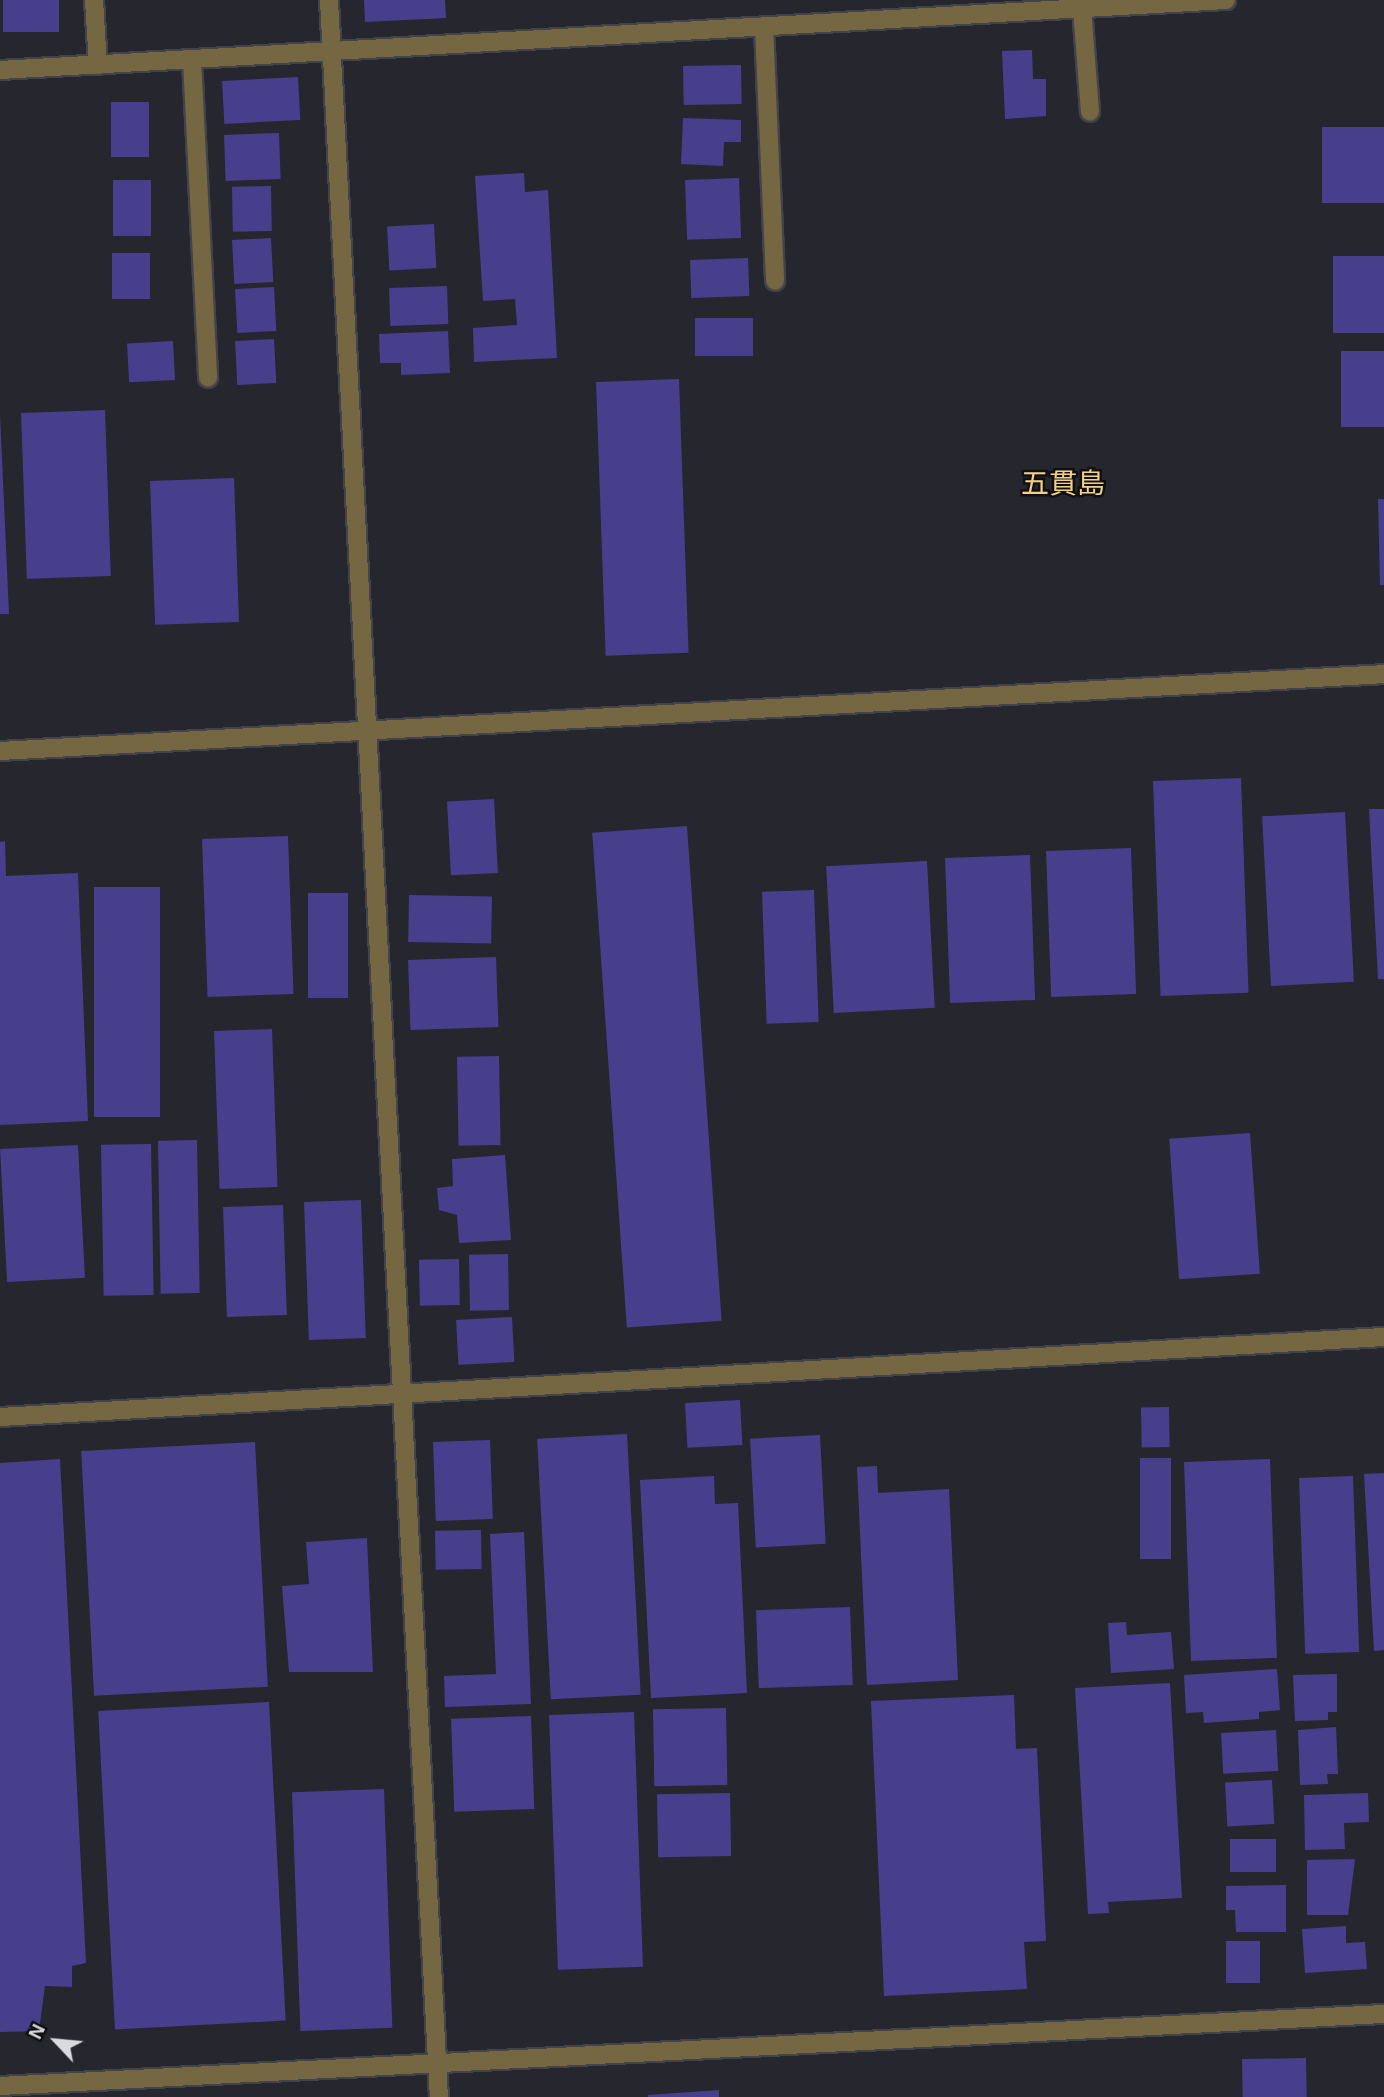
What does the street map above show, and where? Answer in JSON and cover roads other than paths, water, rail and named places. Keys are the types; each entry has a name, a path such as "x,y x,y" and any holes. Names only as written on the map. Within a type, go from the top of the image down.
{"street":[{"path":"94,0 98,65"},
{"path":"329,0 365,733 439,2097"},
{"path":"0,70 764,27 998,7 1082,8 1226,0"},
{"path":"1082,8 1090,112"},
{"path":"764,27 775,281"},
{"path":"192,60 208,378"},
{"path":"0,751 365,733 1384,674"},
{"path":"0,1417 1384,1337"},
{"path":"0,2086 1384,2014"}],"district":[{"name":"五貫島","path":"1063,484"}]}
